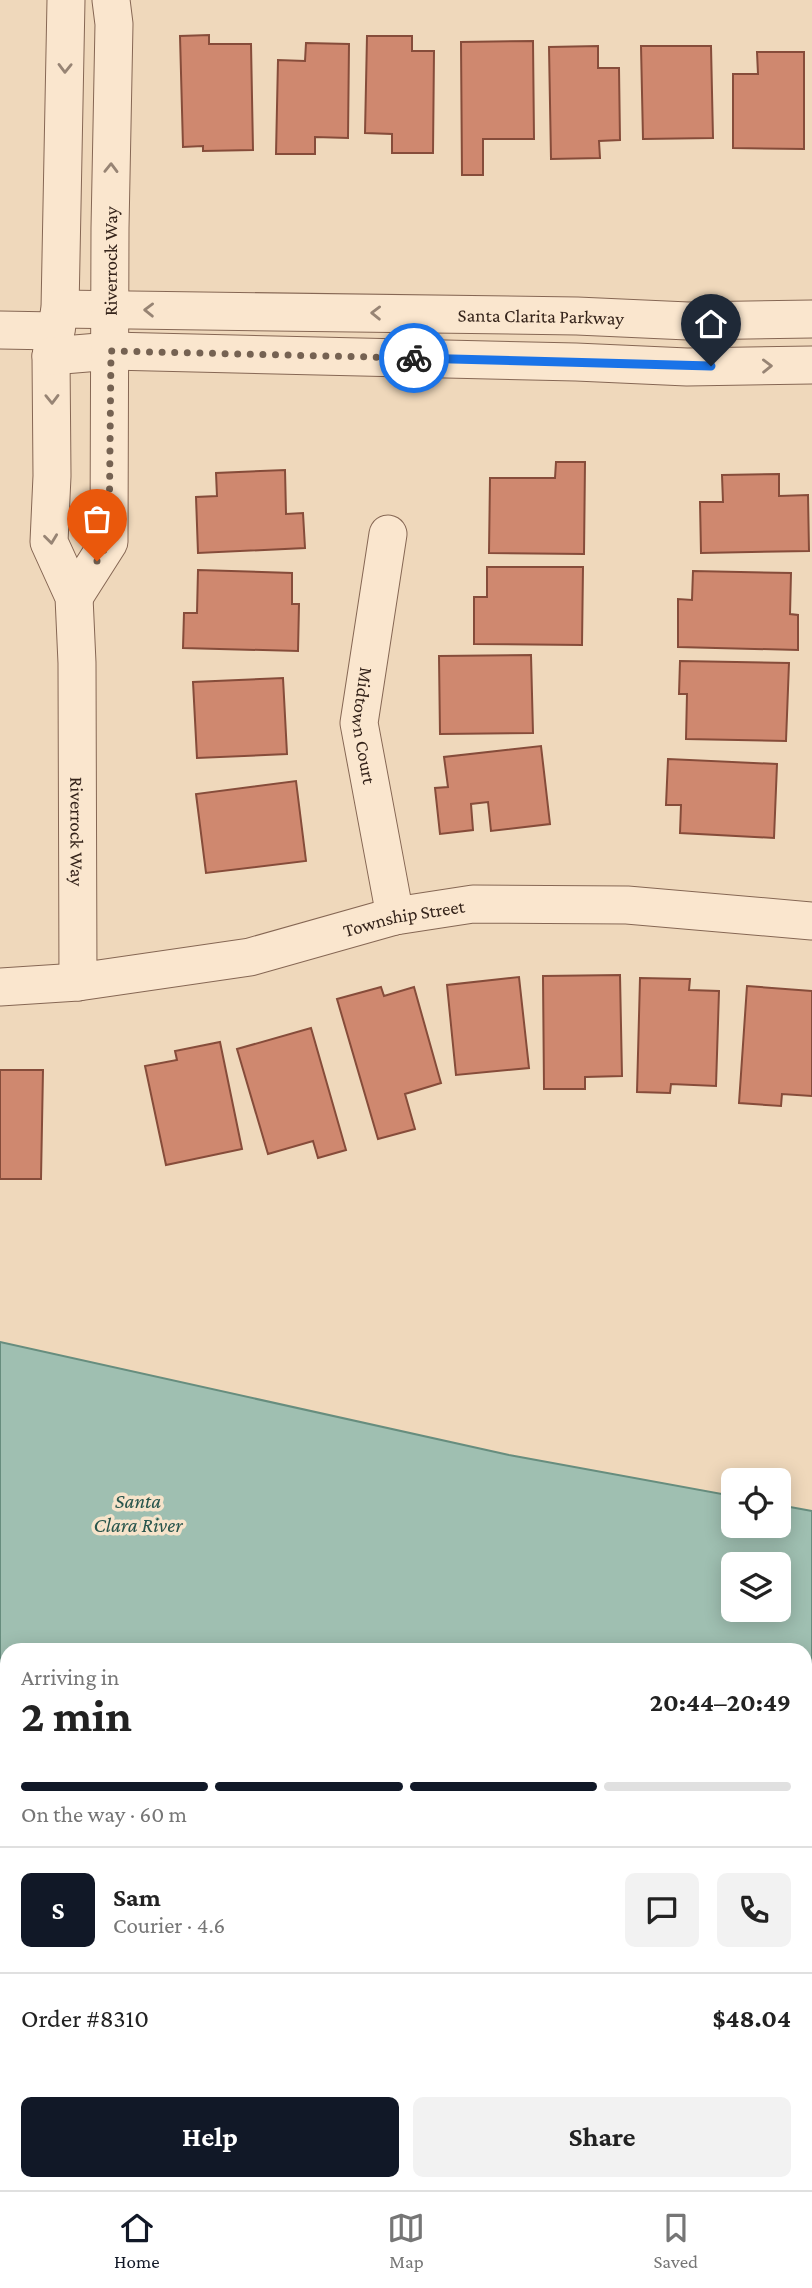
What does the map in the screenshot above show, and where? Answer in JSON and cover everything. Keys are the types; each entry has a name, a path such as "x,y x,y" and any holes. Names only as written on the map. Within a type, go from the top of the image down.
{"street":[{"name":"Riverrock Way","path":"66,0 49,542 74,597 77,663 78,982"},
{"name":"Riverrock Way","path":"74,597 109,542 114,24 111,0"},
{"name":"Santa Clarita Parkway","path":"56,332 111,310 577,316 688,321 812,319"},
{"name":"Santa Clarita Parkway","path":"0,330 56,332 111,351 687,367 812,365"},
{"path":"52,476 66,491 81,494 96,490 110,477"},
{"name":"Midtown Court","path":"388,534 359,723 395,916"},
{"name":"Township Street","path":"0,987 78,982 250,957 395,916 473,904 602,904 812,921"}],"water":[{"name":"Santa Clara River","path":"0,1342 509,1455 721,1494 721,1538 791,1538 791,1507 812,1511 812,1643 0,1643"}],"building":[{"path":"209,35 209,44 251,44 253,150 203,151 203,146 183,147 180,36"},
{"path":"367,36 412,36 412,51 434,51 433,153 392,153 392,134 365,133"},
{"path":"533,41 534,139 483,139 483,175 462,175 461,42"},
{"path":"306,43 349,44 348,138 315,137 315,154 276,154 278,60 305,61"},
{"path":"598,46 598,68 619,68 620,140 599,141 600,158 551,159 549,47"},
{"path":"641,46 711,46 713,138 643,139"},
{"path":"757,52 804,52 804,149 733,148 733,74 758,74"},
{"path":"556,462 585,462 584,554 489,553 490,478 555,478"},
{"path":"285,470 286,514 303,513 305,548 198,553 196,497 217,496 216,473"},
{"path":"779,474 779,496 808,495 809,551 701,553 700,502 723,502 722,475"},
{"path":"487,567 583,567 582,645 474,644 474,597 487,597"},
{"path":"198,570 292,573 292,604 299,604 298,651 183,648 184,613 197,613"},
{"path":"693,571 791,573 790,614 798,615 798,650 678,647 678,599 692,600"},
{"path":"531,655 533,733 440,734 439,656"},
{"path":"680,661 789,663 786,741 686,739 687,694 679,694"},
{"path":"283,678 287,754 197,758 193,682"},
{"path":"541,746 550,824 491,831 488,802 471,804 473,830 440,834 435,788 448,787 444,757"},
{"path":"668,759 777,764 774,838 680,833 681,805 666,805"},
{"path":"296,781 306,861 206,873 196,794"},
{"path":"620,975 622,1076 585,1077 585,1089 544,1089 543,976"},
{"path":"519,977 529,1068 456,1075 447,985"},
{"path":"640,978 690,979 689,990 719,991 716,1086 671,1084 670,1093 637,1092"},
{"path":"747,986 812,991 812,1096 782,1094 781,1106 739,1103"},
{"path":"381,987 384,996 414,987 441,1083 405,1094 415,1129 378,1139 337,999"},
{"path":"311,1028 346,1150 318,1158 313,1141 268,1154 237,1049"},
{"path":"220,1042 242,1149 166,1165 145,1066 177,1060 175,1051"},
{"path":"0,1070 43,1070 41,1179 0,1179"}],"way so far":[{"path":"97,561 109,542 111,351 414,358"}],"route":[{"path":"414,358 711,366"}]}
